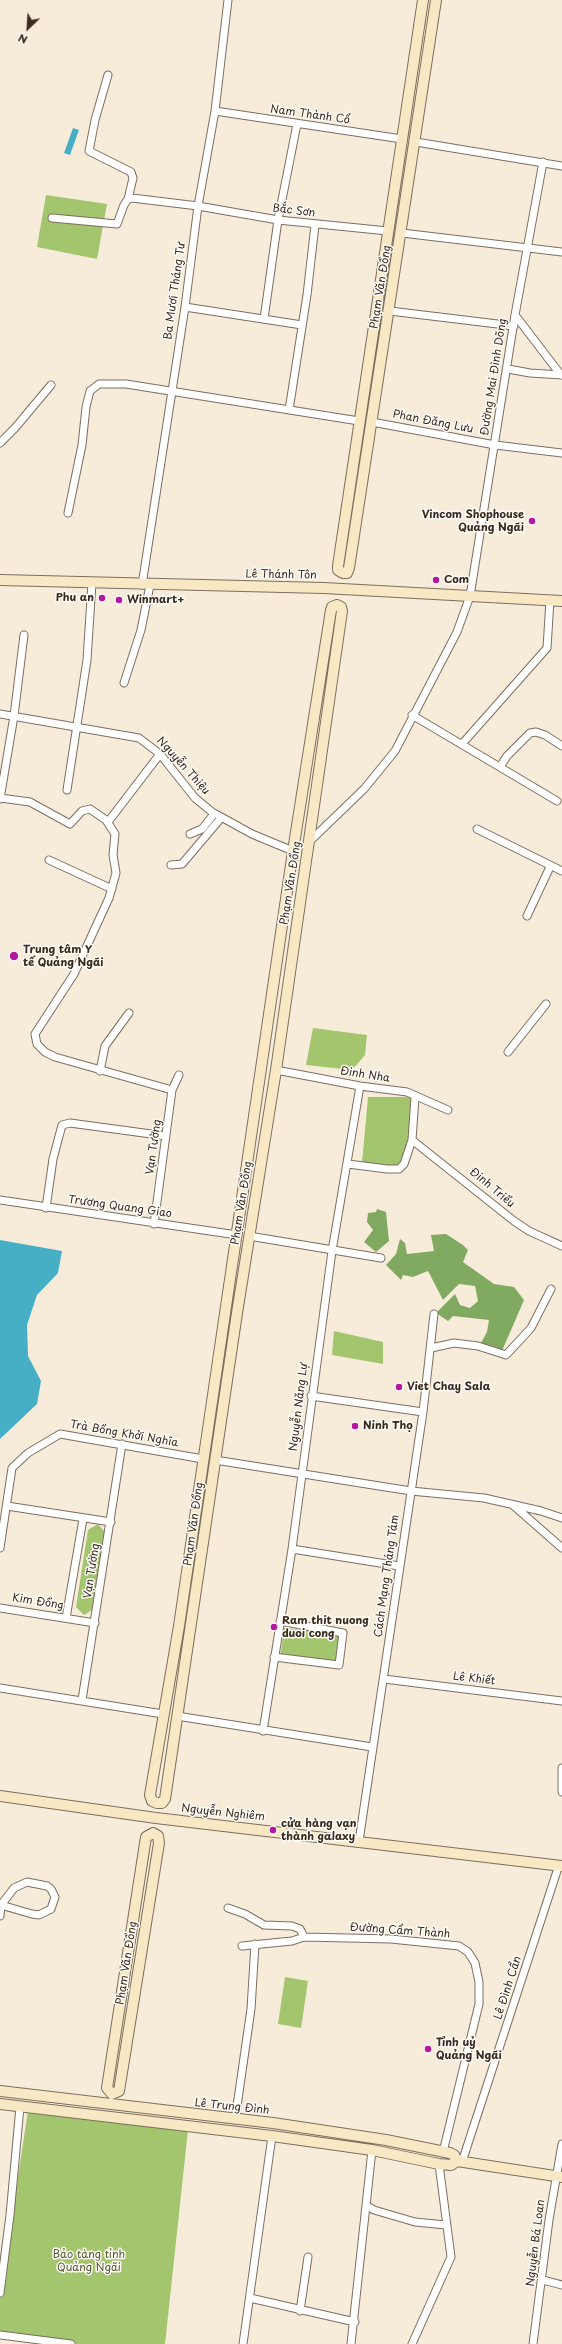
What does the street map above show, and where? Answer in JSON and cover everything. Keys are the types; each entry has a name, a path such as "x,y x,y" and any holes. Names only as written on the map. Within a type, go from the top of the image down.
{"street":[{"name":"Ba Mươi Tháng Tư","path":"124,683 141,630 198,206 215,111 228,0"},
{"name":"Phạm Văn Đồng","path":"343,573 338,570 338,566 423,0"},
{"name":"Phạm Văn Đồng","path":"343,573 347,573 349,568 416,142 436,0"},
{"path":"415,52 428,54"},
{"path":"52,218 118,224 128,199 133,178 131,172 89,151 95,120 108,75"},
{"name":"Nam Thành Cổ","path":"215,111 402,139"},
{"path":"264,319 278,220 297,124"},
{"path":"402,139 562,166"},
{"name":"Đường Mai Đình Dõng","path":"309,842 364,788 382,768 401,739 412,715 454,638 470,596 508,369 515,315 543,162"},
{"name":"Bắc Sơn","path":"128,199 156,200 315,225 388,231"},
{"path":"289,410 308,294 315,225"},
{"path":"388,231 562,252"},
{"path":"185,307 302,325"},
{"path":"376,310 514,326"},
{"path":"515,315 561,375"},
{"path":"508,369 530,373 561,375"},
{"path":"68,513 82,445 86,407 92,388 102,383 111,383 372,422"},
{"path":"0,442 15,428 51,385"},
{"name":"Phan Đăng Lưu","path":"372,422 495,445 562,453"},
{"name":"Phạm Văn Đồng","path":"337,605 343,573"},
{"name":"Lê Thánh Tôn","path":"0,580 340,590 562,601"},
{"path":"67,790 87,660 92,583"},
{"path":"462,744 547,648 550,600"},
{"name":"Phạm Văn Đồng","path":"337,605 341,607 342,611 324,745 276,1070 249,1236 165,1799 162,1803 157,1803 152,1801 150,1796 179,1626 293,850 331,610 332,607 337,605"},
{"path":"24,635 14,716 0,799 30,802 70,824 86,808 97,812 108,822 115,834 113,855 116,873 101,919 74,974 35,1034 36,1044 45,1052 55,1057 172,1090"},
{"name":"Nguyễn Thiệu","path":"0,714 139,738 160,754 195,798 217,816 293,850"},
{"path":"412,715 557,801"},
{"path":"500,767 507,756 530,733 536,732 545,735 562,746"},
{"path":"310,742 324,745"},
{"path":"108,822 160,754"},
{"path":"190,834 202,829 217,816"},
{"path":"172,865 182,864 217,816"},
{"path":"477,828 550,867 562,871"},
{"path":"49,860 112,889"},
{"path":"527,916 550,867"},
{"path":"286,905 299,908"},
{"path":"508,1052 546,1004"},
{"path":"100,1070 106,1046 129,1013"},
{"path":"260,1070 276,1070"},
{"name":"Đinh Nha","path":"276,1070 360,1086 407,1092 415,1097 448,1110"},
{"name":"Vạn Tường","path":"154,1224 172,1090 179,1075"},
{"name":"Nguyễn Năng Lự","path":"262,1731 292,1549 311,1396 332,1251 348,1164 360,1086"},
{"path":"348,1164 399,1169 404,1164 412,1140 415,1097"},
{"path":"46,1208 53,1159 62,1125 70,1123 166,1136"},
{"name":"Đinh Triều","path":"412,1140 514,1221 529,1231 562,1246"},
{"name":"Trương Quang Giao","path":"0,1200 154,1224 237,1235"},
{"path":"237,1235 381,1258"},
{"path":"430,1348 454,1342 478,1346 506,1355 531,1328 551,1289"},
{"name":"Cách Mạng Tháng Tám","path":"359,1841 423,1412 434,1314"},
{"path":"311,1396 423,1412"},
{"name":"Trà Bồng Khởi Nghĩa","path":"0,1548 12,1468 28,1453 60,1434 203,1459"},
{"name":"Vạn Tường","path":"82,1700 122,1444"},
{"path":"203,1459 411,1491 438,1492 511,1503 562,1518"},
{"path":"511,1503 562,1548"},
{"path":"7,1506 83,1519 111,1522"},
{"path":"66,1618 83,1519"},
{"path":"292,1549 399,1566"},
{"name":"Kim Đồng","path":"0,1608 95,1623"},
{"path":"274,1657 339,1665 343,1633 280,1621"},
{"path":"179,1626 191,1628"},
{"name":"Lê Khiết","path":"384,1679 562,1702"},
{"path":"0,1688 82,1700 262,1731 372,1747"},
{"path":"562,1768 562,1792"},
{"name":"Nguyễn Nghiêm","path":"0,1796 156,1818 560,1866"},
{"name":"Phạm Văn Đồng","path":"111,2099 107,2088 146,1837 153,1833 157,1803"},
{"name":"Lê Đình Cẩn","path":"459,2162 560,1866"},
{"path":"0,1905 38,1915 51,1909 55,1897 51,1889 47,1886 27,1882 14,1888 0,1905 0,1916"},
{"path":"228,1908 245,1914 264,1925 292,1926 300,1929 304,1937"},
{"name":"Đường Cẩm Thành","path":"242,1946 292,1941 304,1937 391,1940 459,1946 468,1952 475,1962 479,1982 479,2004 443,2152"},
{"path":"235,2120 251,2008 254,1944"},
{"name":"Lê Trung Đình","path":"0,2091 111,2099 235,2120 272,2123 386,2140 454,2155 459,2162"},
{"path":"108,2116 111,2099"},
{"name":"Lê Trung Đình","path":"0,2104 272,2136 372,2150 451,2166 459,2162 559,2177"},
{"path":"0,2293 10,2215 20,2107"},
{"path":"243,2344 272,2136 272,2123"},
{"path":"384,2153 386,2140"},
{"name":"Nguyễn Bá Loan","path":"533,2344 543,2280 549,2220 559,2177 562,2144"},
{"path":"351,2344 355,2322 372,2150"},
{"path":"412,2344 450,2264 452,2251 446,2225 439,2164"},
{"path":"367,2206 374,2210 415,2222 446,2225"},
{"path":"300,2311 308,2257"},
{"path":"543,2280 562,2285"},
{"path":"250,2298 300,2311 355,2322"},
{"path":"0,2334 71,2344"}],"green space":[{"path":"46,195 107,204 97,259 37,247"},
{"path":"313,1028 367,1035 365,1055 352,1070 306,1065"},
{"path":"368,1097 416,1097 406,1167 362,1163"},
{"path":"377,1209 386,1212 389,1241 376,1252 364,1242 373,1230 367,1222 368,1213 376,1212"},
{"path":"446,1234 468,1250 463,1262 494,1284 514,1287 524,1300 502,1351 481,1343 487,1332 489,1320 453,1316 448,1321 436,1313 455,1294 460,1305 470,1308 478,1301 475,1286 459,1284 443,1300 428,1271 413,1277 403,1275 401,1280 386,1265 396,1254 400,1239 405,1243 407,1254 434,1251 431,1235"},
{"path":"334,1331 383,1342 383,1364 332,1355"},
{"path":"98,1524 105,1532 92,1610 84,1615 76,1607 88,1530"},
{"path":"284,1628 342,1634 337,1669 280,1660"},
{"path":"285,1977 308,1981 301,2028 278,2024"},
{"name":"Bảo tàng tỉnh Quảng Ngãi","path":"28,2110 188,2130 165,2344 71,2344 0,2335 0,2298"}],"water":[{"path":"73,128 79,130 70,155 64,153"},
{"path":"0,1240 62,1251 58,1273 37,1295 27,1325 28,1356 41,1381 37,1404 0,1439"}],"place":[{"name":"Vincom Shophouse Quảng Ngãi","path":"532,521"},
{"name":"Com","path":"436,580"},
{"name":"Phu an","path":"102,598"},
{"name":"Winmart+","path":"119,600"},
{"name":"Trung tâm Y tế Quảng Ngãi","path":"14,956"},
{"name":"Viet Chay Sala","path":"399,1387"},
{"name":"Ninh Thọ","path":"355,1426"},
{"name":"Ram thit nuong duoi cong","path":"274,1627"},
{"name":"cửa hàng vạn thành galaxy","path":"273,1830"},
{"name":"Tỉnh uỷ Quảng Ngãi","path":"428,2049"}]}
